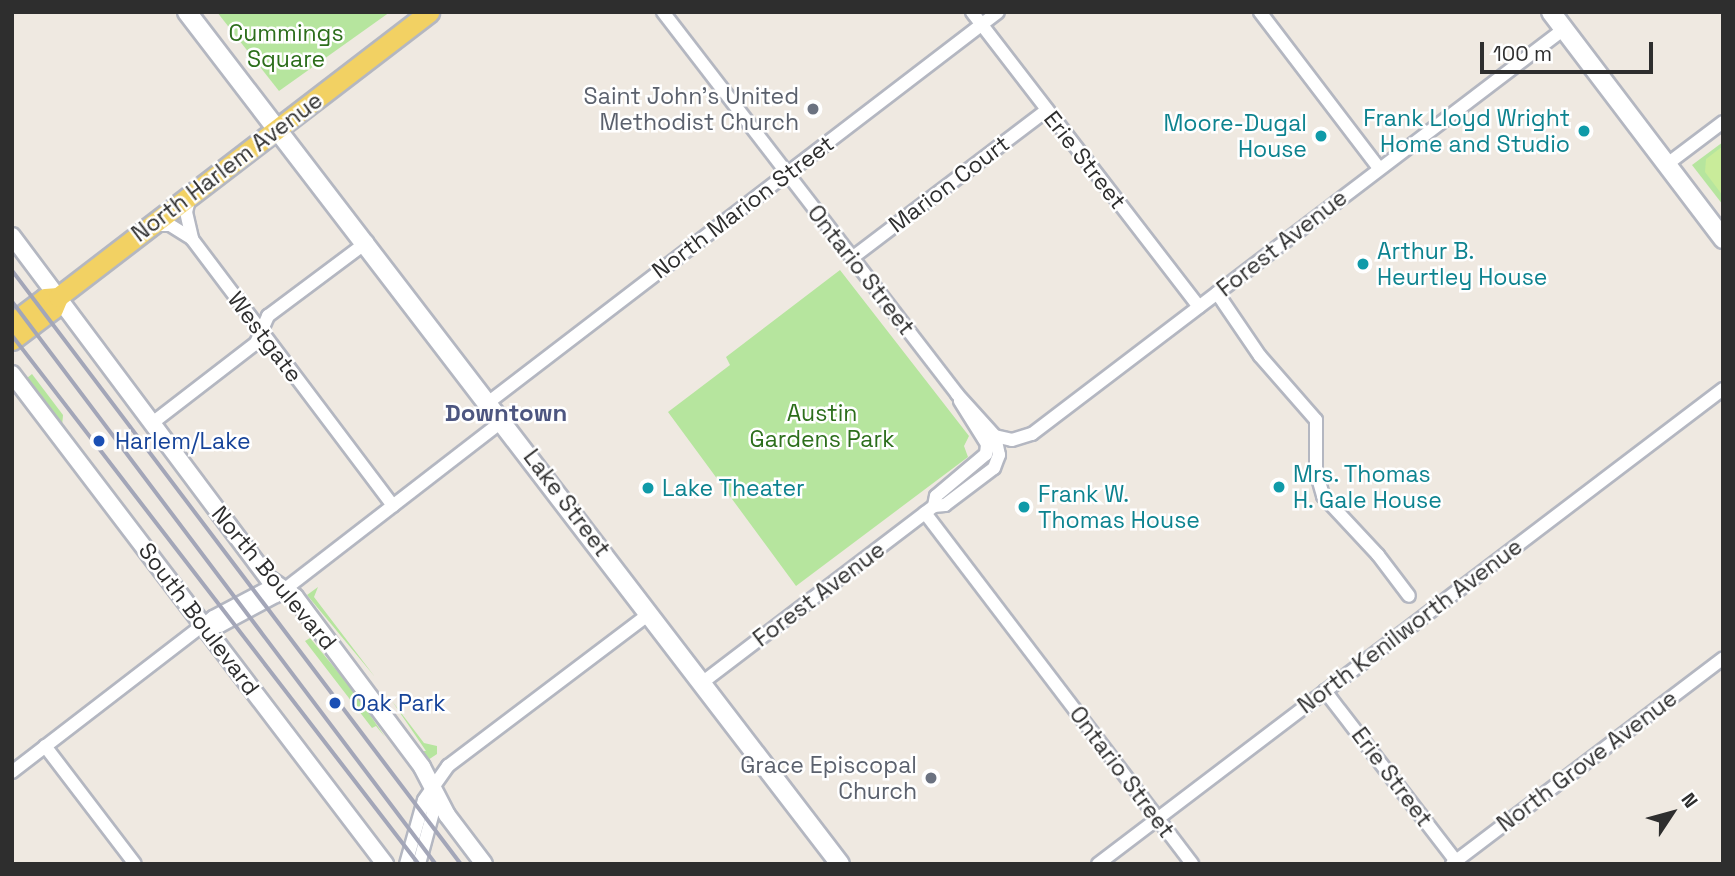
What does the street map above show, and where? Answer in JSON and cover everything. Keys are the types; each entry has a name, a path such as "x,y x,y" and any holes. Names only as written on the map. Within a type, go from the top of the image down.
{"main road":[{"name":"Lake Street","path":"187,12 703,681 839,864"},
{"name":"North Harlem Avenue","path":"58,297 429,12"},
{"path":"1551,12 1723,239"},
{"path":"12,323 44,298 58,297 53,309 12,340"}],"street":[{"name":"Ontario Street","path":"663,12 988,434"},
{"name":"Erie Street","path":"972,12 1199,307"},
{"name":"North Marion Street","path":"489,402 998,12"},
{"path":"1261,12 1379,168"},
{"name":"Forest Avenue","path":"988,434 1019,440 1032,434 1563,29"},
{"name":"Marion Court","path":"852,258 1047,110"},
{"path":"1666,165 1723,122"},
{"name":"Westgate","path":"190,196 186,212 192,239"},
{"name":"Westgate","path":"151,225 170,225 192,239 393,506"},
{"name":"North Boulevard","path":"12,236 269,579 295,597 422,767 447,815 484,864"},
{"path":"151,424 256,343 268,316 366,242"},
{"path":"1217,293 1260,356 1317,420 1316,471 1323,496 1378,555 1409,596"},
{"name":"South Boulevard","path":"12,374 385,864"},
{"name":"North Kenilworth Avenue","path":"1098,864 1723,389"},
{"path":"12,772 204,627 213,617 268,588 282,588 503,420"},
{"name":"Forest Avenue","path":"703,681 930,510 936,496 998,462 988,434"},
{"name":"Ontario Street","path":"930,510 1192,864"},
{"path":"406,864 424,800 448,766 650,613"},
{"name":"North Grove Avenue","path":"1455,863 1723,658"},
{"name":"Erie Street","path":"1325,691 1455,863"},
{"path":"45,746 135,864"},
{"path":"419,864 433,812 433,789"}],"green space":[{"name":"Cummings Square","path":"217,12 390,12 279,91"},
{"path":"1723,142 1723,205 1692,165"},
{"path":"1723,146 1723,196 1705,172 1706,159"},
{"name":"Austin Gardens Park","path":"840,270 969,436 964,446 968,457 796,586 668,412 730,365 726,357"},
{"path":"32,374 63,415 62,426 27,378"},
{"path":"318,587 314,597 375,677 307,595"},
{"path":"310,638 353,690 385,737 376,726 372,728 305,641"},
{"path":"392,701 424,743 437,746 437,754 428,760 417,751 426,751"}],"railway":[{"path":"12,270 461,864"},
{"path":"12,301 436,864"},
{"path":"12,335 419,864"}],"place":[{"name":"Saint John's United Methodist Church","path":"813,109"},
{"name":"Frank Lloyd Wright Home and Studio","path":"1584,131"},
{"name":"Moore-Dugal House","path":"1321,136"},
{"name":"Arthur B. Heurtley House","path":"1363,264"},
{"name":"Harlem/Lake","path":"99,441"},
{"name":"Mrs. Thomas H. Gale House","path":"1279,487"},
{"name":"Lake Theater","path":"648,488"},
{"name":"Frank W. Thomas House","path":"1024,507"},
{"name":"Oak Park","path":"335,703"},
{"name":"Grace Episcopal Church","path":"931,778"}],"district":[{"name":"Downtown","path":"506,413"}]}
